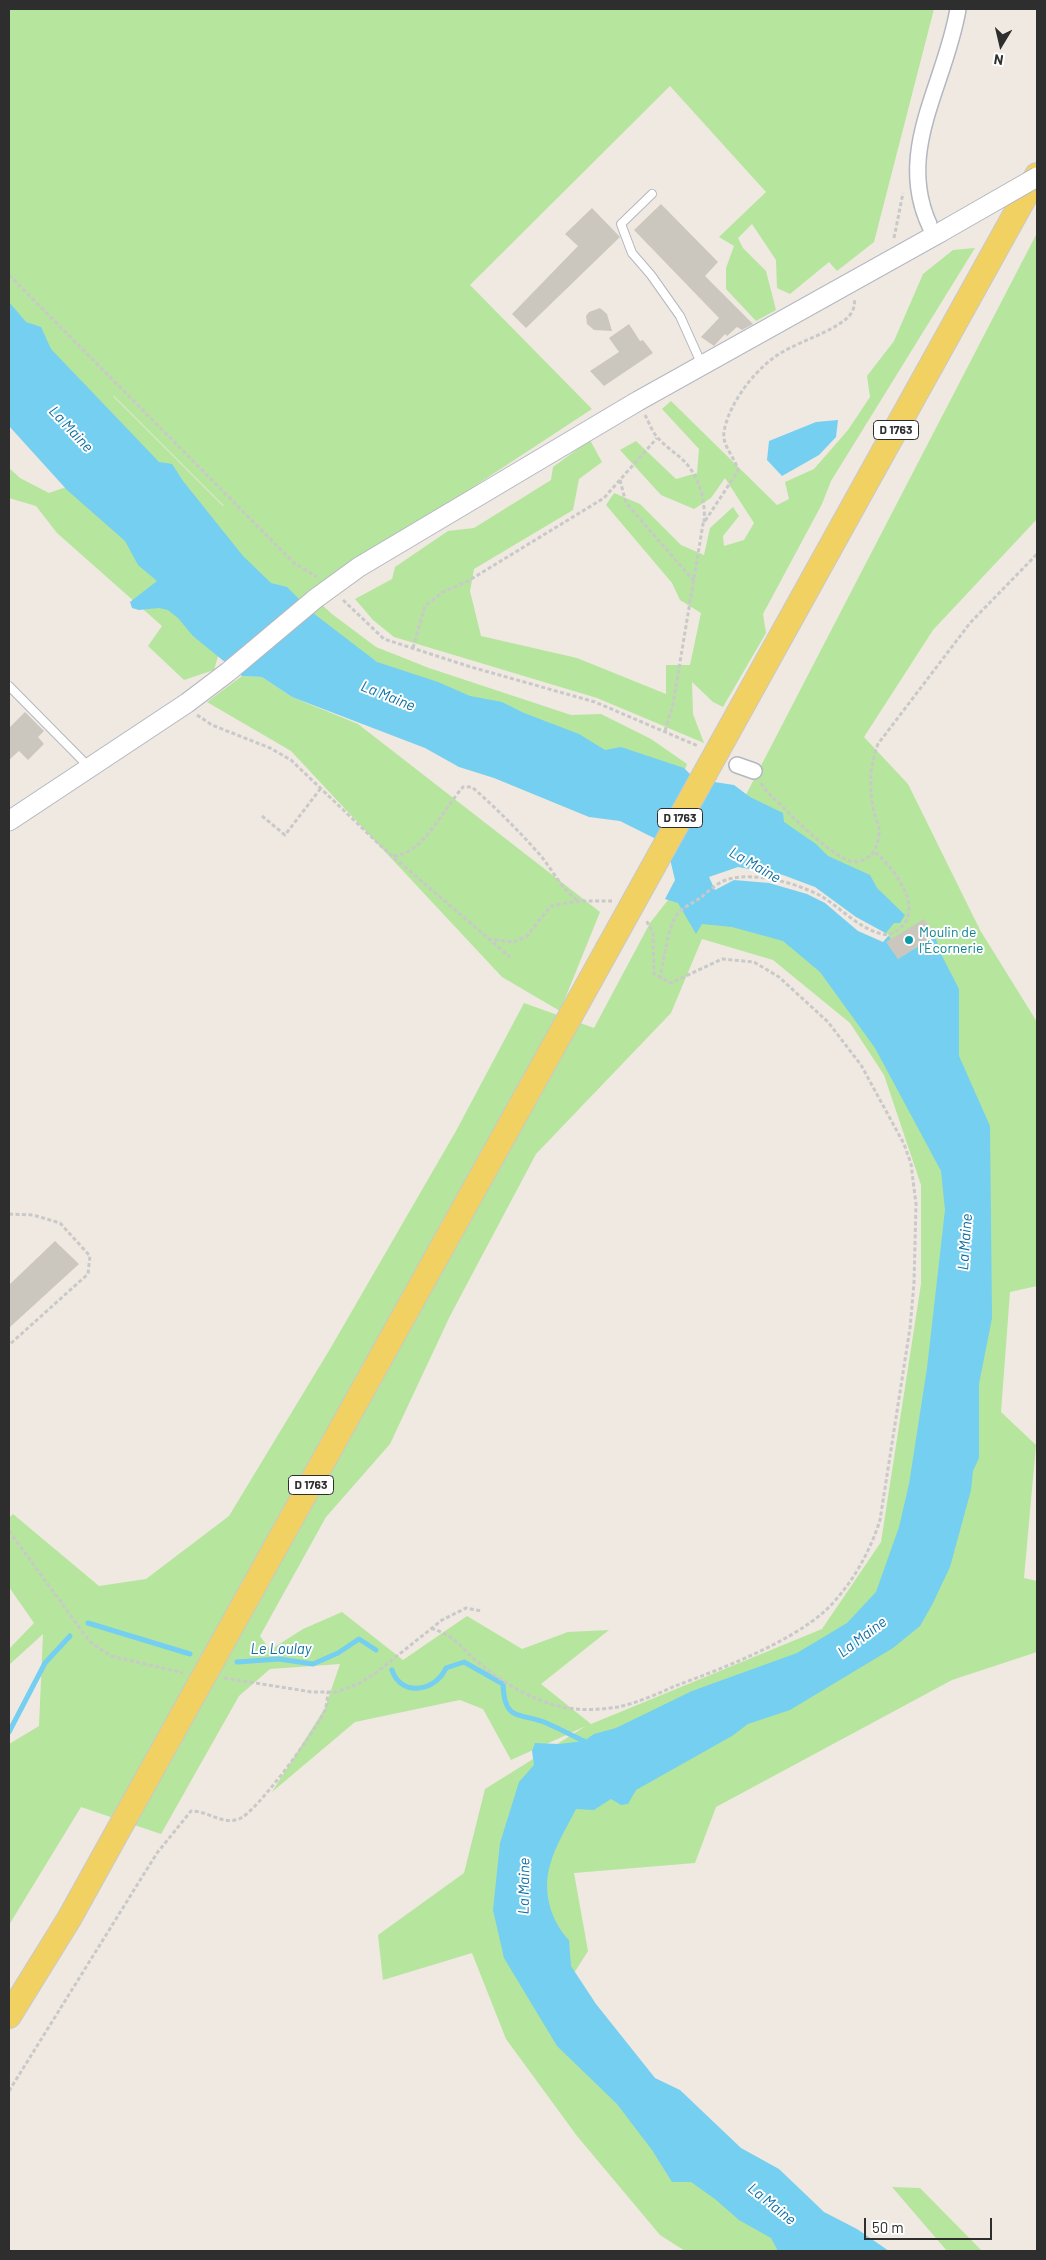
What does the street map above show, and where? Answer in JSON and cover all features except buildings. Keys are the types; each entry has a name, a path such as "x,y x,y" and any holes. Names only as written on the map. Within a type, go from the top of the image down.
{"main road":[{"name":"D 1763","path":"9,2016 69,1919 1037,176"}],"street":[{"path":"938,234 922,204 917,183 916,164 918,147 948,50 958,9"},
{"path":"9,821 187,703 228,672 315,599 359,568 638,401 938,234 1037,176"},
{"path":"737,765 754,771"}],"lane":[{"path":"652,194 621,224 632,253 680,316 702,365"},
{"path":"9,686 89,767"}],"path":[{"path":"891,242 895,232 904,184"},
{"path":"9,275 294,562 333,587"},
{"path":"704,524 738,471 737,465 725,442 724,433 735,404 770,360 788,348 846,319 853,310 855,302 847,284"},
{"path":"347,604 384,639 595,702 665,731 673,704 704,524 705,508 700,486 684,460 657,438 638,401"},
{"path":"413,648 425,606 443,592 468,581 604,498 657,438"},
{"path":"620,480 621,490 626,503 693,581"},
{"path":"754,771 768,793 825,845 841,856 848,860 861,862 875,852 879,830 870,793 869,777 871,763 878,744 970,623 1037,554"},
{"path":"187,703 199,718 212,726 270,748 291,760 393,856 510,958"},
{"path":"393,856 405,855 420,843 457,793 463,788 472,787 509,819 558,878 566,892 578,901"},
{"path":"262,816 285,835 321,788"},
{"path":"660,979 665,952 676,916 728,879 761,877 800,888 821,896 852,920 883,934 893,934 904,926 908,910 905,888 889,864 875,852"},
{"path":"488,938 514,942 526,936 551,906 578,901 612,901 619,903"},
{"path":"431,1628 448,1634 463,1646 477,1662 535,1700 561,1707 593,1710 619,1707 706,1674 798,1630 826,1610 848,1585 874,1538 880,1520 896,1429 913,1292 916,1204 910,1164 904,1144 861,1064 828,1022 779,978 754,962 722,959 671,983 660,979 654,974 653,932 645,918"},
{"path":"9,1214 33,1215 60,1223 90,1256 88,1274 9,1345"},
{"path":"9,1531 90,1642 112,1656 184,1674"},
{"path":"223,1678 312,1692 337,1692 360,1683 442,1620 466,1608 482,1612"},
{"path":"9,2091 157,1853 191,1810 202,1811 227,1821 241,1818 269,1790 324,1713 328,1692"}],"green space":[{"path":"9,9 934,9 874,242 837,271 829,262 790,294 777,288 776,260 752,224 738,238 743,248 766,271 776,310 756,321 726,289 726,268 734,246 719,237 766,192 670,86 470,285 592,409 310,594 332,614 376,647 429,668 571,715 601,714 651,739 687,764 681,779 389,675 277,599 9,316","holes":["113,396 114,396 224,506"]},
{"path":"1037,233 1037,519 933,630 864,737 908,784 980,930 1037,1022 1037,1286 1010,1292 1001,1412 1036,1445 1024,1578 1037,1581 1037,1652 952,1680 716,1807 695,1863 574,1873 588,1951 548,2014 789,2251 685,2251 660,2235 577,2136 506,2039 472,1953 383,1980 378,1935 464,1873 485,1789 586,1726 511,1760 483,1709 460,1700 355,1722 272,1792 325,1708 340,1664 270,1669 239,1696 161,1834 81,1807 9,1925 9,1744 39,1726 43,1634 9,1665 9,1649 34,1623 9,1587 9,1518 13,1514 99,1586 146,1579 229,1516 330,1349 456,1131 524,1003 594,1028 650,923 737,812","holes":["702,939 773,960 850,1023 884,1075 921,1185 921,1284 881,1542 822,1629 591,1724 541,1684 609,1630 568,1632 522,1649 467,1616 403,1660 342,1612 303,1629 270,1650 260,1636 326,1517 390,1444 450,1316 536,1154 671,1013"]},
{"path":"975,248 831,481 822,504 763,614 766,633 723,707 713,702 692,682 693,714 704,743 597,698 394,637 373,620 355,599 392,579 395,567 448,531 474,528 551,480 553,467 590,440 602,462 579,479 573,510 474,569 470,591 481,636 577,658 666,694 666,665 690,665 701,613 680,600 672,583 606,505 614,493 640,504 681,545 704,555 710,528 733,507 739,516 723,536 724,546 744,540 754,523 725,478 711,498 694,509 661,495 620,450 636,441 676,479 697,473 699,449 662,409 671,401 777,505 789,499 785,482 814,469 848,430 870,397 867,376 894,341 923,274 953,250"},
{"path":"9,468 20,478 49,493 75,484 227,626 214,670 184,680 148,646 162,626 57,533 36,506 9,498"},
{"path":"242,676 262,677 292,697 358,724 600,912 560,1011 502,977 291,751 207,702"},
{"path":"892,2187 920,2188 982,2251 947,2251"}],"water":[{"name":"La Maine","path":"9,302 26,322 41,327 51,349 159,462 172,464 183,481 243,556 271,583 287,587 313,613 377,662 438,682 470,696 502,702 524,713 579,734 605,750 621,747 684,768 695,779 734,785 750,797 783,813 784,822 816,844 828,856 870,875 877,888 905,915 900,923 894,923 886,933 891,939 887,942 898,959 935,936 941,954 959,989 959,1056 990,1126 992,1318 979,1384 979,1458 973,1471 971,1490 950,1567 920,1626 893,1648 790,1710 748,1724 732,1736 636,1790 628,1804 621,1805 611,1799 594,1810 576,1809 552,1858 547,1885 553,1915 569,1940 571,1966 596,2004 655,2078 680,2090 741,2148 779,2169 824,2212 857,2229 889,2251 778,2251 771,2238 739,2220 715,2199 691,2182 672,2182 652,2150 617,2104 557,2046 504,1958 493,1910 500,1843 519,1782 534,1765 532,1751 535,1743 559,1744 584,1741 594,1734 616,1728 692,1691 797,1653 847,1623 876,1592 899,1527 909,1484 927,1368 945,1210 941,1171 875,1048 820,972 783,941 732,927 702,924 696,934 678,903 665,899 675,880 670,859 654,838 620,821 589,817 494,778 459,767 425,748 292,697 262,677 242,676 193,636 178,618 168,610 159,608 139,610 132,608 130,602 157,581 138,565 125,541 67,490 9,426"},
{"path":"838,420 836,437 819,455 782,476 767,460 769,441 816,422"}],"pier":[{"path":"738,867 783,875 815,887 856,917 889,935 883,942 858,931 825,903 807,894 769,883 734,880 715,890 709,877"}],"waterway":[{"name":"Le Loulay","path":"88,1623 190,1654"},
{"name":"Le Loulay","path":"9,1732 45,1663 70,1636"},
{"name":"Le Loulay","path":"237,1662 279,1659 313,1664 338,1653 359,1639 376,1650"},
{"name":"Le Loulay","path":"392,1670 396,1679 403,1685 410,1688 419,1688 435,1682 446,1668 464,1662 503,1684 506,1704 514,1714 549,1724 584,1741 586,1745"}],"place":[{"name":"Moulin de l'Écornerie","path":"909,940"}]}
